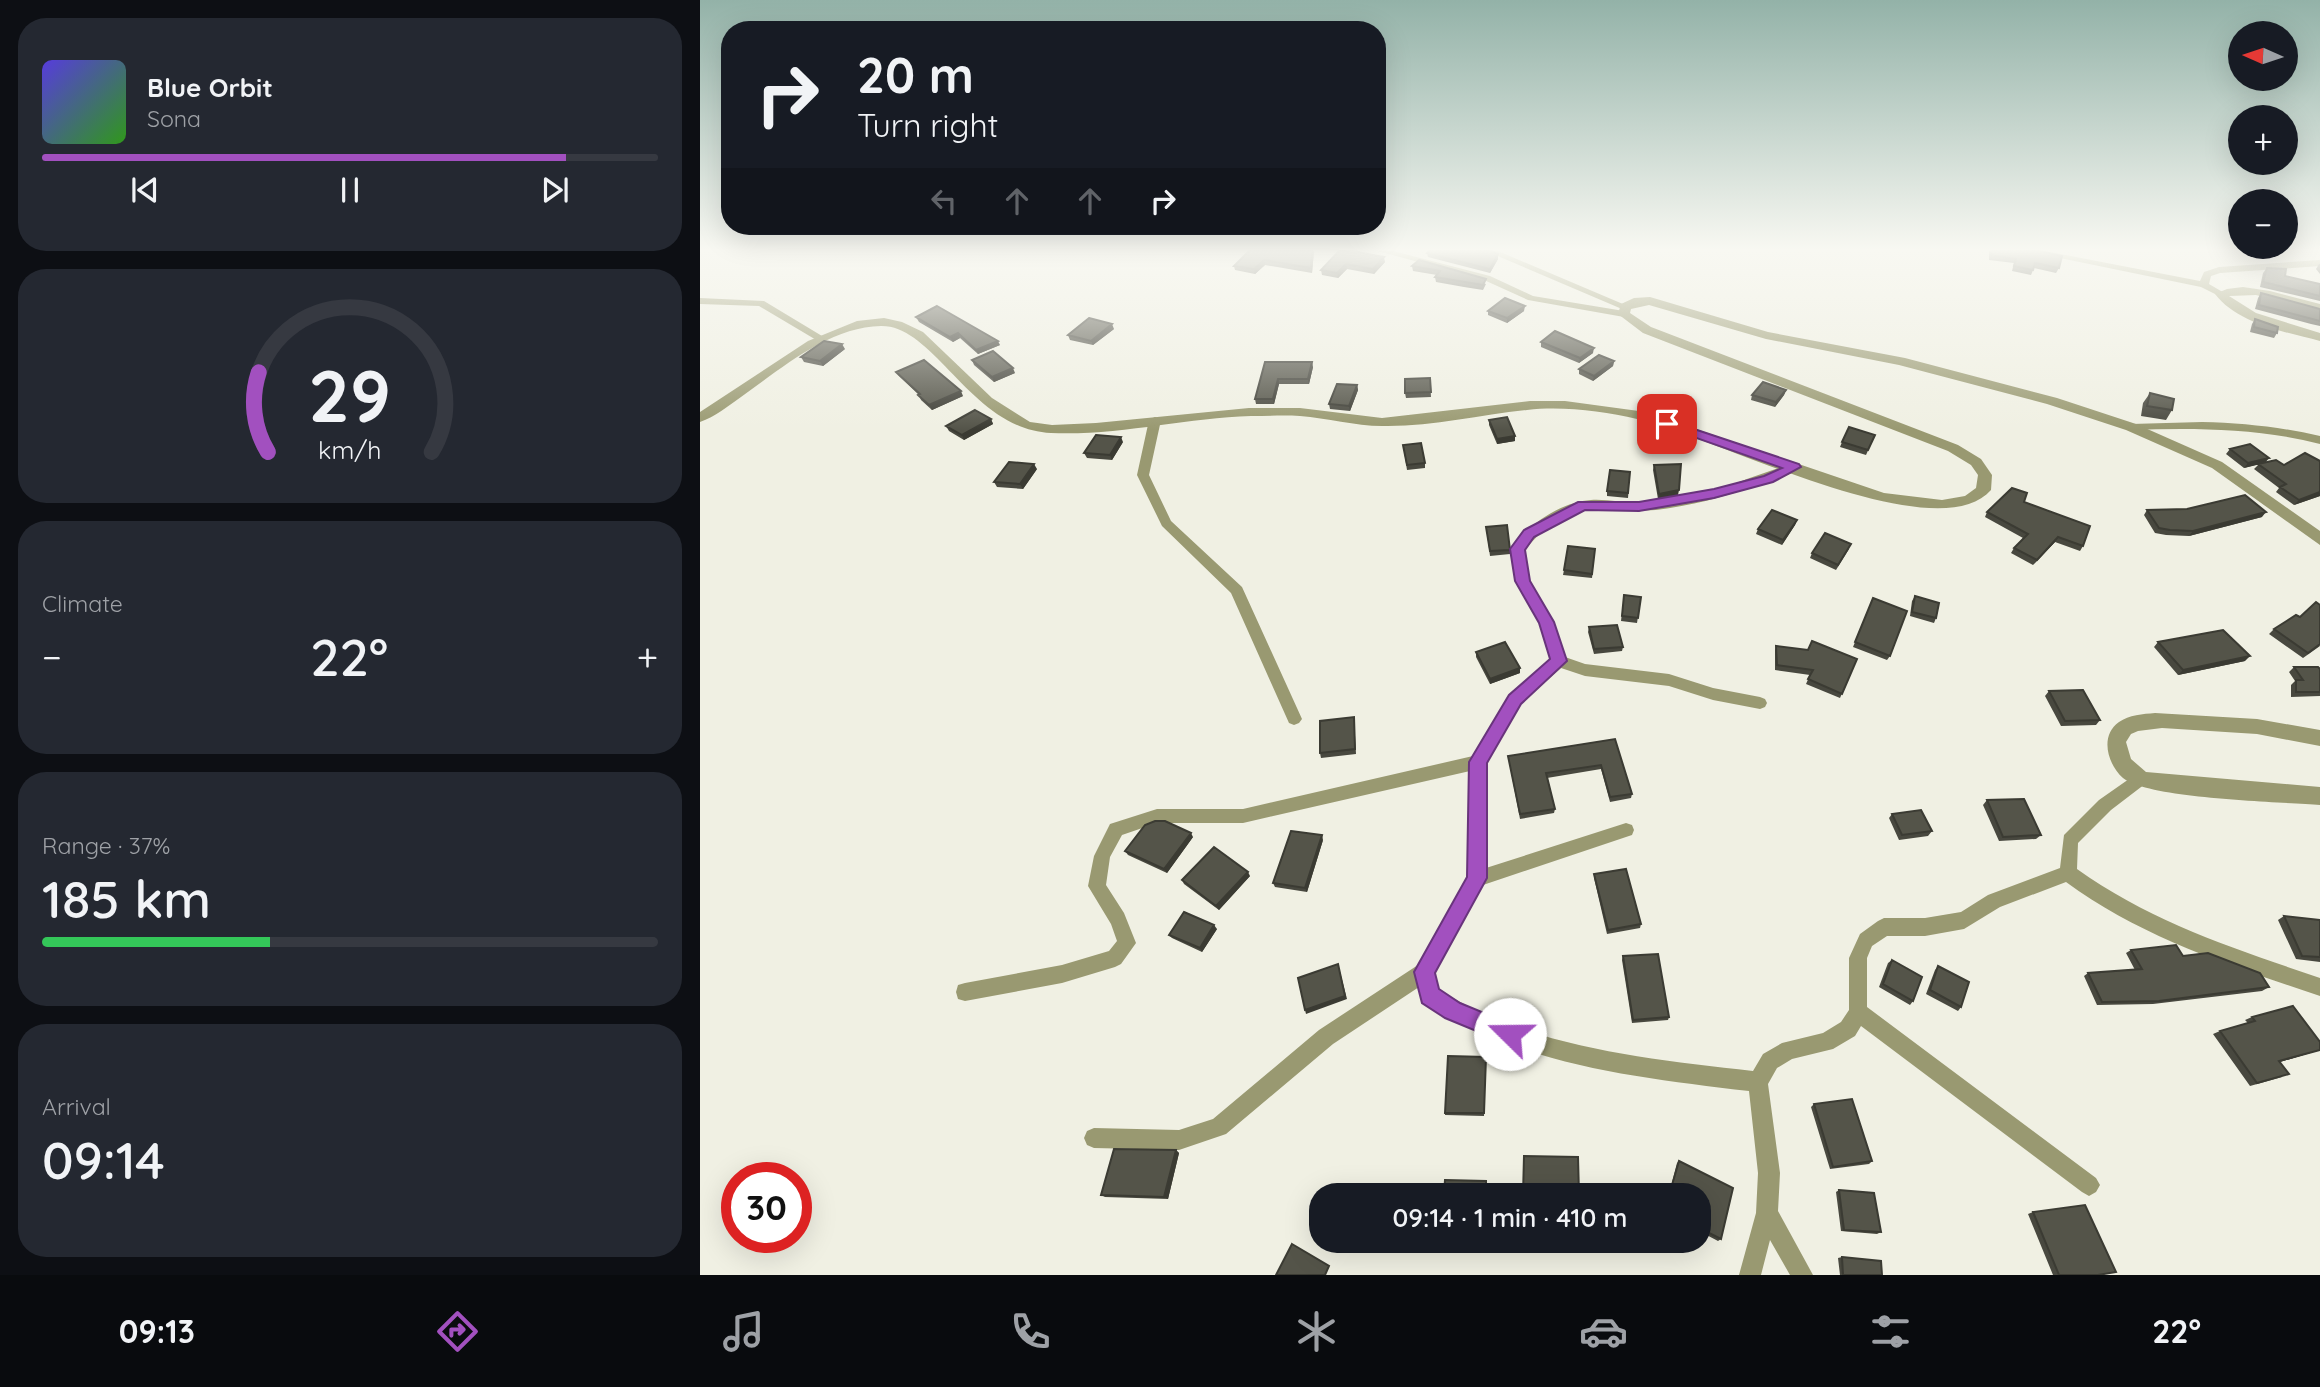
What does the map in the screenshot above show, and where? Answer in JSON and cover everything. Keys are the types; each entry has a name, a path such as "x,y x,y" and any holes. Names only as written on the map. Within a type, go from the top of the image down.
{"street":[{"path":"774,310 822,339"},
{"path":"700,418 822,339 870,323 882,322 906,328 919,335 987,401 1010,418 1027,426 1052,429 1207,414 1300,412 1382,422 1530,405 1565,405 1641,415 1882,498 1942,505 1969,500 1983,490 1985,475 1976,462 1953,448 1647,330 1621,310"},
{"path":"1682,310 1766,335 1911,364 2052,401 2131,427 2217,465 2320,539"},
{"path":"2241,310 2320,337"},
{"path":"1155,420 1143,475 1166,523 1237,590 1294,719"},
{"path":"2131,427 2233,428 2299,434 2320,440"},
{"path":"1559,661 1546,622 1522,581 1518,566 1518,549 1529,534 1583,505 1639,507 1714,494 1769,479 1794,467"},
{"path":"1559,661 1585,670 1670,680 1713,694 1760,703"},
{"path":"1094,1138 1179,1140 1219,1127 1326,1037 1424,972 1477,878 1478,762 1515,699 1559,661"},
{"path":"2320,738 2250,724 2170,721 2134,724 2119,735 2116,747 2117,758 2126,770 2138,779 2175,785 2320,796"},
{"path":"965,992 1062,974 1115,958 1127,943 1118,919 1097,886 1102,856 1116,829 1157,816 1243,817 1478,762"},
{"path":"2068,873 2070,840 2105,805 2138,779"},
{"path":"1477,878 1626,830"},
{"path":"2068,873 2099,898 2140,919 2229,956 2320,987"},
{"path":"1750,1275 1767,1213 1769,1173 1758,1082 1770,1061 1789,1050 1826,1042 1848,1029 1858,1012 1858,958 1866,940 1884,927 1925,927 1964,920 1994,901 2068,873"},
{"path":"1424,972 1430,995 1453,1010 1551,1050 1629,1066 1758,1082"},
{"path":"1858,1012 2090,1185"},
{"path":"1767,1213 1802,1275"}],"building":[{"path":"928,310 945,310 998,341 976,350 958,333 950,337 916,317"},
{"path":"1489,310 1518,310 1507,318"},
{"path":"2280,310 2320,310 2320,321"},
{"path":"1089,318 1112,324 1091,341 1068,335"},
{"path":"2255,319 2278,327 2277,333 2254,327"},
{"path":"1555,331 1594,348 1580,358 1541,342"},
{"path":"824,341 842,344 820,361 801,357"},
{"path":"993,351 1013,368 992,377 972,360"},
{"path":"1599,355 1614,361 1594,376 1579,369"},
{"path":"924,360 961,391 929,405 896,372"},
{"path":"1265,362 1312,362 1308,379 1278,379 1273,399 1255,399"},
{"path":"1430,378 1431,392 1405,393 1405,379"},
{"path":"1763,382 1786,390 1776,402 1752,395"},
{"path":"1337,384 1357,385 1349,406 1329,404"},
{"path":"2150,393 2174,399 2172,410 2147,406"},
{"path":"975,410 991,419 962,435 946,426"},
{"path":"1507,417 1515,436 1497,439 1489,420"},
{"path":"1849,427 1875,435 1868,450 1842,442"},
{"path":"1096,435 1121,437 1110,455 1084,453"},
{"path":"1421,443 1425,463 1407,465 1403,445"},
{"path":"2250,444 2269,458 2248,463 2230,449"},
{"path":"2305,453 2320,461 2320,492 2299,500 2280,487 2286,484 2258,464 2276,460 2284,465"},
{"path":"1009,462 1034,464 1020,484 994,482"},
{"path":"1681,464 1679,490 1659,494 1654,465"},
{"path":"1610,470 1630,472 1628,493 1607,491"},
{"path":"2012,488 2027,493 2024,502 2090,526 2083,546 2058,537 2037,560 2014,548 2028,534 1987,512"},
{"path":"2245,495 2266,512 2193,531 2159,528 2147,510 2187,509"},
{"path":"1772,510 1797,520 1783,540 1758,529"},
{"path":"1507,525 1510,550 1490,551 1486,527"},
{"path":"1825,533 1851,544 1838,565 1812,553"},
{"path":"1568,546 1595,549 1592,574 1564,570"},
{"path":"1624,595 1641,597 1638,618 1622,616"},
{"path":"1915,596 1939,603 1936,618 1912,612"},
{"path":"1873,598 1907,611 1890,656 1855,642"},
{"path":"2316,602 2320,605 2320,644 2308,653 2274,629 2296,615 2300,617"},
{"path":"1617,625 1623,647 1594,649 1589,627"},
{"path":"2223,630 2250,656 2183,670 2158,642"},
{"path":"1812,641 1857,659 1842,694 1808,679 1813,670 1777,665 1776,646 1808,650"},
{"path":"1505,642 1520,668 1490,679 1476,652"},
{"path":"2294,667 2318,667 2320,692 2296,692 2296,680 2303,680"},
{"path":"2083,690 2100,720 2065,721 2049,691"},
{"path":"1354,717 1355,749 1320,753 1320,721"},
{"path":"1615,739 1632,794 1610,797 1601,765 1546,773 1555,809 1520,814 1508,756"},
{"path":"2024,799 2041,835 2003,837 1987,800"},
{"path":"1921,810 1932,831 1902,835 1892,814"},
{"path":"1165,821 1191,833 1164,869 1125,851 1145,825"},
{"path":"1291,831 1322,835 1305,888 1273,883"},
{"path":"1214,847 1248,872 1216,906 1182,880"},
{"path":"1626,869 1641,924 1608,930 1594,874"},
{"path":"1184,912 1214,925 1200,948 1169,935"},
{"path":"2284,916 2320,920 2320,957 2302,956"},
{"path":"2176,945 2183,956 2208,953 2260,973 2269,987 2159,1001 2102,1002 2088,973 2142,969 2131,950"},
{"path":"1658,954 1669,1017 1633,1020 1623,956"},
{"path":"1892,960 1922,977 1913,1001 1883,984"},
{"path":"1338,964 1345,996 1305,1010 1298,978"},
{"path":"1938,966 1969,982 1961,1007 1930,990"},
{"path":"2293,1006 2320,1042 2320,1050 2279,1061 2289,1074 2257,1083 2220,1031 2255,1021 2252,1017"},
{"path":"1448,1056 1486,1057 1484,1113 1445,1113"},
{"path":"1852,1099 1872,1161 1833,1167 1814,1104"},
{"path":"1114,1149 1176,1150 1164,1197 1101,1195"},
{"path":"1524,1156 1578,1157 1579,1183 1523,1183"},
{"path":"1679,1161 1733,1188 1721,1239 1711,1234 1711,1183 1673,1183"},
{"path":"1445,1180 1486,1181 1486,1183 1445,1183"},
{"path":"1839,1190 1874,1193 1881,1232 1844,1230"},
{"path":"2085,1205 2116,1272 2059,1275 2033,1212"},
{"path":"1292,1244 1329,1266 1325,1275 1276,1275"},
{"path":"1842,1257 1881,1261 1882,1275 1843,1275"}],"route":[{"path":"1510,1034 1453,1010 1430,995 1424,972 1477,878 1478,762 1515,699 1559,661 1546,622 1522,581 1518,566 1518,549 1529,534 1583,505 1639,507 1714,494 1769,479 1794,467 1667,424"}]}
